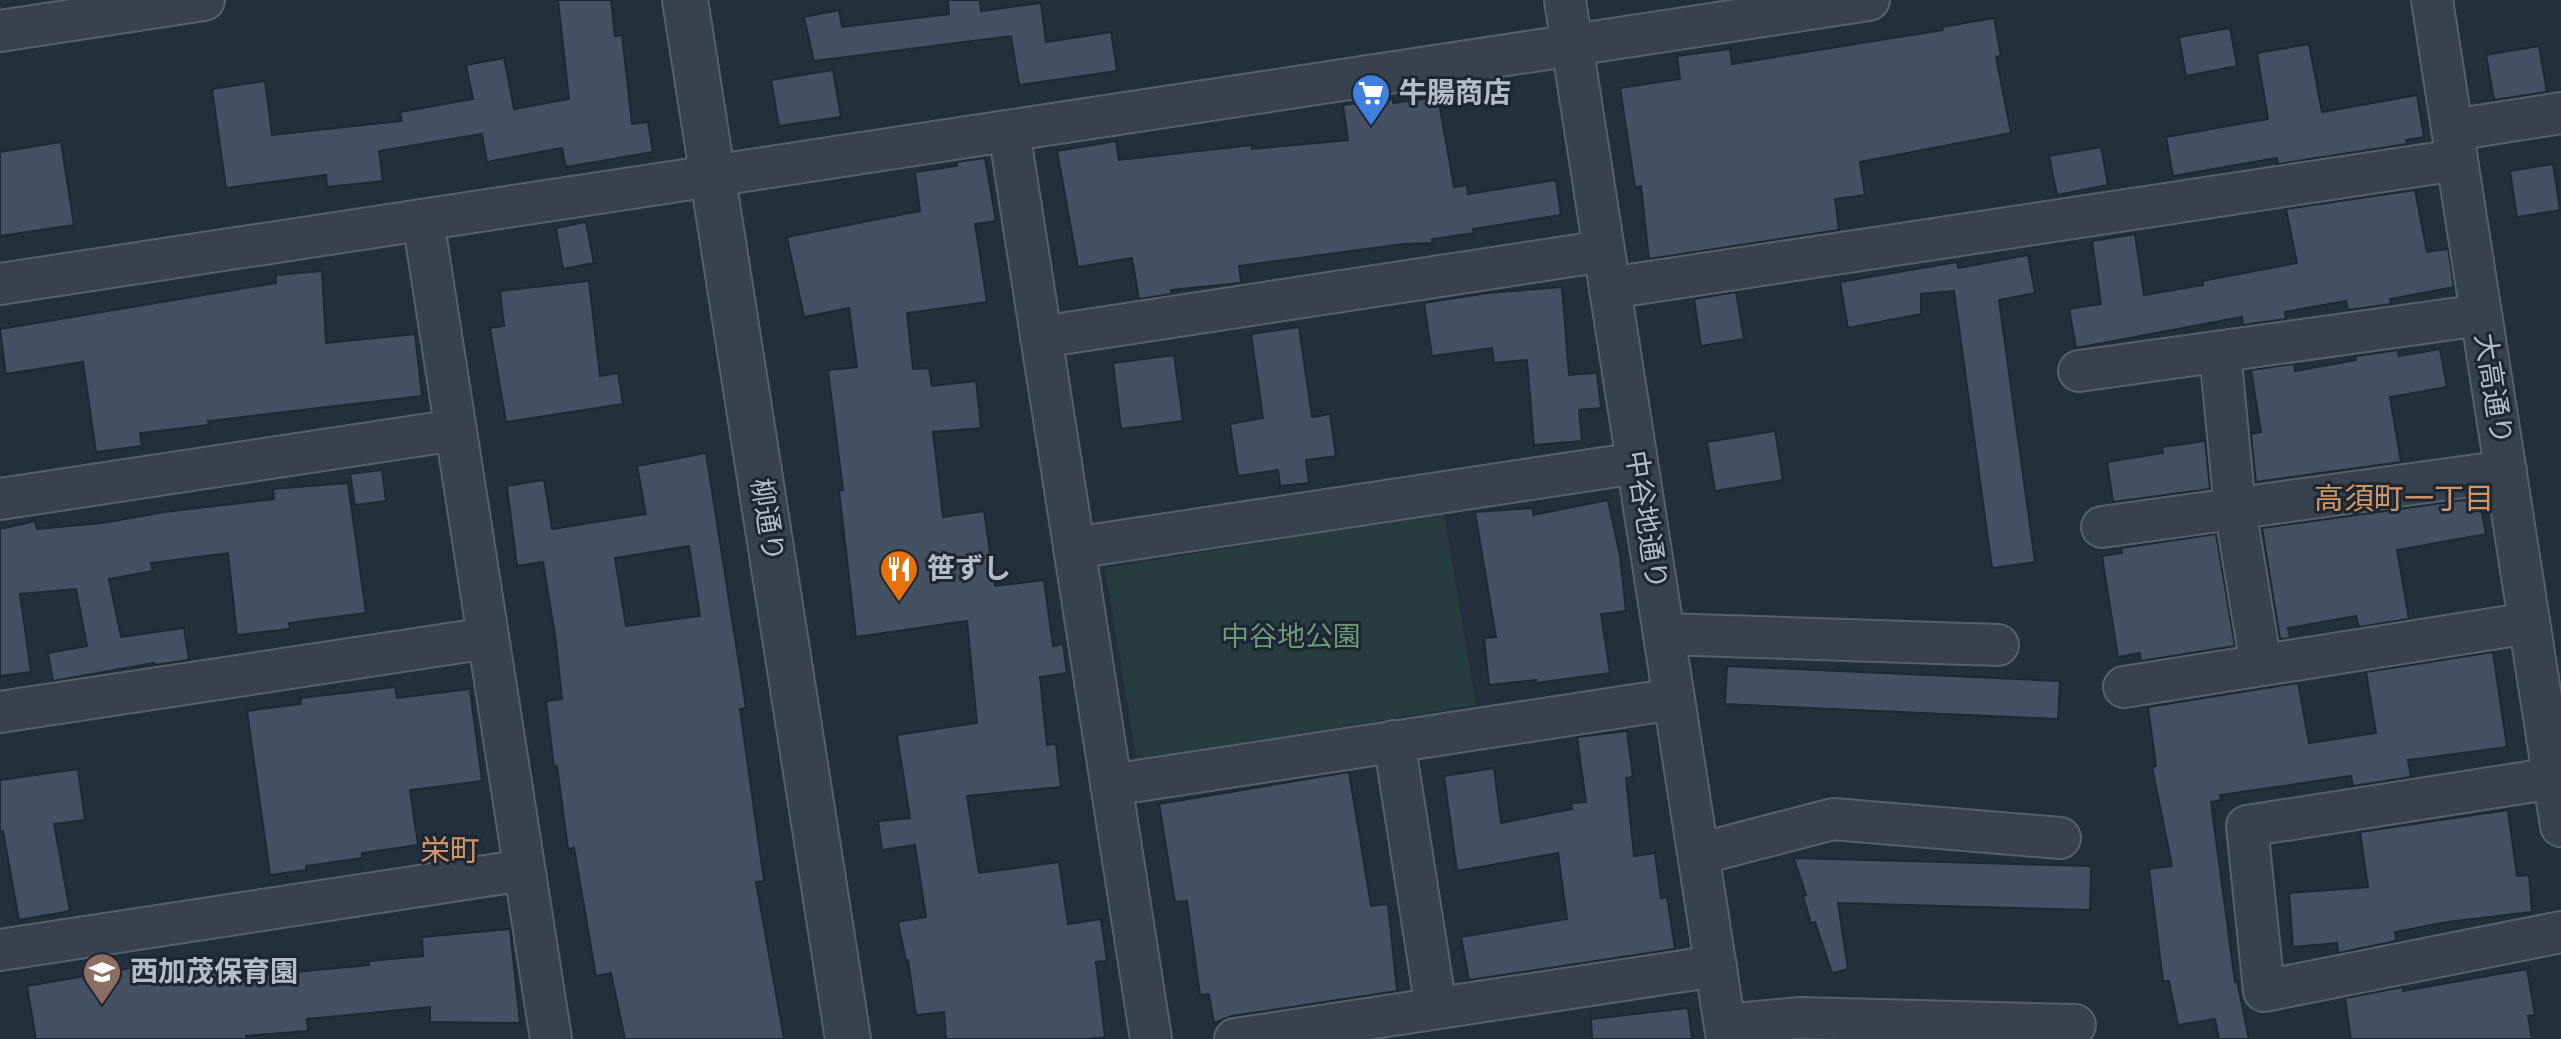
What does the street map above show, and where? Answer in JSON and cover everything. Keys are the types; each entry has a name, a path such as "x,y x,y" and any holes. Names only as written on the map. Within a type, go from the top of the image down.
{"street":[{"path":"0,31 204,0"},
{"name":"柳通り","path":"685,0 848,1039"},
{"name":"中谷地通り","path":"1565,0 1726,1032"},
{"path":"0,284 1869,0"},
{"name":"大高通り","path":"2432,0 2561,826"},
{"path":"1041,337 1607,270 2455,145 2561,113"},
{"path":"1009,131 1151,1039"},
{"path":"423,220 551,1039"},
{"path":"2079,371 2481,315"},
{"path":"2220,352 2235,509 2261,665"},
{"path":"0,499 456,430"},
{"path":"1074,548 1637,463"},
{"path":"2102,527 2506,471"},
{"path":"2124,687 2529,623"},
{"path":"1664,634 1998,645"},
{"path":"0,712 488,638"},
{"path":"1111,785 1674,699"},
{"path":"1394,741 1436,1008"},
{"path":"2554,778 2247,826 2264,991 2561,932"},
{"path":"1699,854 1833,819 2060,838"},
{"path":"0,950 524,870"},
{"path":"1235,1039 1716,966"},
{"path":"1726,1032 1801,1018 2075,1025"}],"green space":[{"name":"中谷地公園","path":"1444,513 1476,705 1137,760 1105,568"}],"building":[{"path":"558,0 611,0 615,36 622,35 632,124 648,122 653,152 566,167 562,148 487,162 482,134 379,151 383,181 327,187 326,175 226,188 212,89 265,81 272,135 402,121 400,112 473,99 466,65 504,58 514,109 569,99"},
{"path":"948,0 980,0 981,11 1041,3 1046,42 1111,32 1117,71 1019,85 1011,36 814,61 804,17 839,10 842,27 949,14"},
{"path":"1994,18 2001,56 1996,57 2011,133 1860,162 1865,195 1835,199 1839,230 1649,259 1641,186 1635,187 1620,88 1680,79 1677,56 1730,49 1732,64 1943,30 1942,27"},
{"path":"2230,28 2237,66 2186,76 2179,37"},
{"path":"2309,44 2322,112 2417,95 2424,137 2406,140 2407,144 2278,164 2277,158 2173,176 2166,137 2268,119 2257,53"},
{"path":"2539,46 2547,92 2494,100 2486,55"},
{"path":"833,70 841,117 779,126 771,80"},
{"path":"1438,97 1454,187 1467,185 1468,194 1556,180 1561,215 1473,229 1474,233 1432,239 1432,243 1403,244 1239,266 1241,283 1171,290 1172,294 1139,299 1132,258 1078,267 1057,151 1116,141 1119,160 1252,145 1252,149 1348,140 1343,105"},
{"path":"61,142 74,225 0,236 0,152"},
{"path":"2101,147 2108,185 2057,195 2049,156"},
{"path":"985,158 996,221 975,224 987,302 907,313 913,369 929,368 932,386 976,381 981,428 933,432 943,517 984,511 995,586 1044,580 1053,646 1063,644 1067,673 1040,677 1047,745 1056,744 1061,787 967,796 979,873 1059,862 1068,924 1101,919 1107,961 1096,962 1105,1037 946,1039 944,1012 916,1015 908,960 898,922 926,917 915,845 882,850 878,821 910,818 897,735 977,723 967,621 856,637 839,491 843,490 828,370 857,367 849,308 804,317 787,237 920,211 915,172"},
{"path":"2553,164 2560,210 2517,217 2510,171"},
{"path":"2415,190 2427,252 2448,249 2454,287 2390,299 2391,304 2348,310 2346,301 2285,312 2286,319 2243,325 2242,317 2076,348 2069,309 2101,304 2092,241 2135,234 2144,295 2297,263 2286,209"},
{"path":"586,222 594,263 563,269 556,228"},
{"path":"2028,255 2035,293 1999,300 2035,562 1992,568 1954,291 1921,294 1921,314 1848,328 1840,282 1957,262 1958,268"},
{"path":"322,271 326,343 415,334 422,396 208,421 209,425 140,433 142,446 96,452 83,362 6,374 0,329 276,283 276,275"},
{"path":"589,281 600,376 618,373 623,404 506,422 490,328 504,326 500,291"},
{"path":"1562,287 1569,375 1597,373 1601,408 1579,410 1582,441 1534,445 1527,360 1494,363 1492,348 1432,356 1424,303 1488,293"},
{"path":"1736,292 1744,339 1701,346 1694,299"},
{"path":"1299,327 1312,417 1330,414 1336,456 1306,460 1309,483 1280,486 1278,470 1238,476 1230,424 1263,418 1251,334"},
{"path":"2440,349 2447,387 2390,397 2401,462 2256,482 2251,434 2261,432 2251,370 2294,364 2295,371 2356,360 2355,356 2398,350 2399,356"},
{"path":"1174,355 1183,421 1121,429 1113,363"},
{"path":"1775,431 1783,480 1715,491 1707,442"},
{"path":"2205,441 2210,489 2113,502 2107,462 2163,453 2162,447"},
{"path":"706,453 746,708 740,709 764,881 756,882 784,1039 625,1039 611,973 596,976 574,848 568,849 557,766 554,767 546,701 562,699 543,562 517,566 507,486 544,480 552,529 646,514 637,466","holes":["689,546 700,616 626,626 615,558"]},
{"path":"382,470 386,501 355,505 350,474"},
{"path":"348,483 366,613 289,623 290,629 237,635 228,553 151,563 153,571 109,579 121,637 184,628 189,660 53,681 48,653 87,646 76,589 20,594 31,672 0,676 0,529 35,521 37,529 103,523 164,512 274,499 273,489"},
{"path":"2479,498 2486,534 2397,550 2409,619 2359,627 2356,616 2288,628 2290,638 2280,639 2262,528"},
{"path":"1608,500 1620,556 1626,611 1601,614 1610,673 1536,683 1536,680 1489,685 1484,638 1496,637 1475,512 1533,508 1533,515"},
{"path":"2216,534 2235,646 2141,661 2140,653 2118,657 2102,556 2122,553 2121,548"},
{"path":"2493,652 2507,747 2408,760 2411,777 2353,786 2351,776 2220,795 2221,800 2211,802 2235,982 2249,1039 2219,1039 2215,1019 2178,1025 2169,981 2163,981 2149,869 2172,866 2152,767 2156,766 2148,707 2298,683 2309,743 2376,733 2366,672"},
{"path":"1727,666 2060,681 2058,719 1725,704"},
{"path":"395,687 397,698 470,689 482,781 410,790 418,845 362,853 362,858 270,875 247,711 301,704 300,698"},
{"path":"1627,731 1633,777 1626,778 1634,856 1655,853 1661,898 1667,897 1675,949 1469,980 1461,937 1567,919 1558,853 1457,871 1444,776 1494,768 1501,823 1572,809 1571,803 1586,802 1577,737"},
{"path":"78,769 85,820 54,824 70,911 19,920 3,831 0,832 0,780"},
{"path":"1349,772 1371,906 1388,904 1397,991 1232,1016 1214,1023 1209,994 1200,995 1187,901 1175,902 1159,804"},
{"path":"2508,810 2517,876 2529,875 2532,912 2395,932 2396,941 2338,953 2337,943 2293,947 2289,893 2368,887 2360,832"},
{"path":"1794,858 2091,866 2090,910 1838,903 1848,969 1832,973 1815,922 1811,923"},
{"path":"510,929 520,1023 430,1022 430,1007 307,1019 308,1031 246,1036 246,1039 36,1039 27,986 160,963 161,970 241,964 242,977 369,965 369,961 423,956 422,937"},
{"path":"2527,969 2535,1015 2528,1016 2532,1039 2351,1039 2345,998"},
{"path":"1688,1008 1692,1039 1592,1039 1591,1019"}],"place":[{"name":"牛腸商店","path":"1371,127"},
{"name":"笹ずし","path":"899,603"},
{"name":"西加茂保育園","path":"102,1006"}],"district":[{"name":"高須町一丁目","path":"2404,499"},
{"name":"栄町","path":"450,851"}]}
